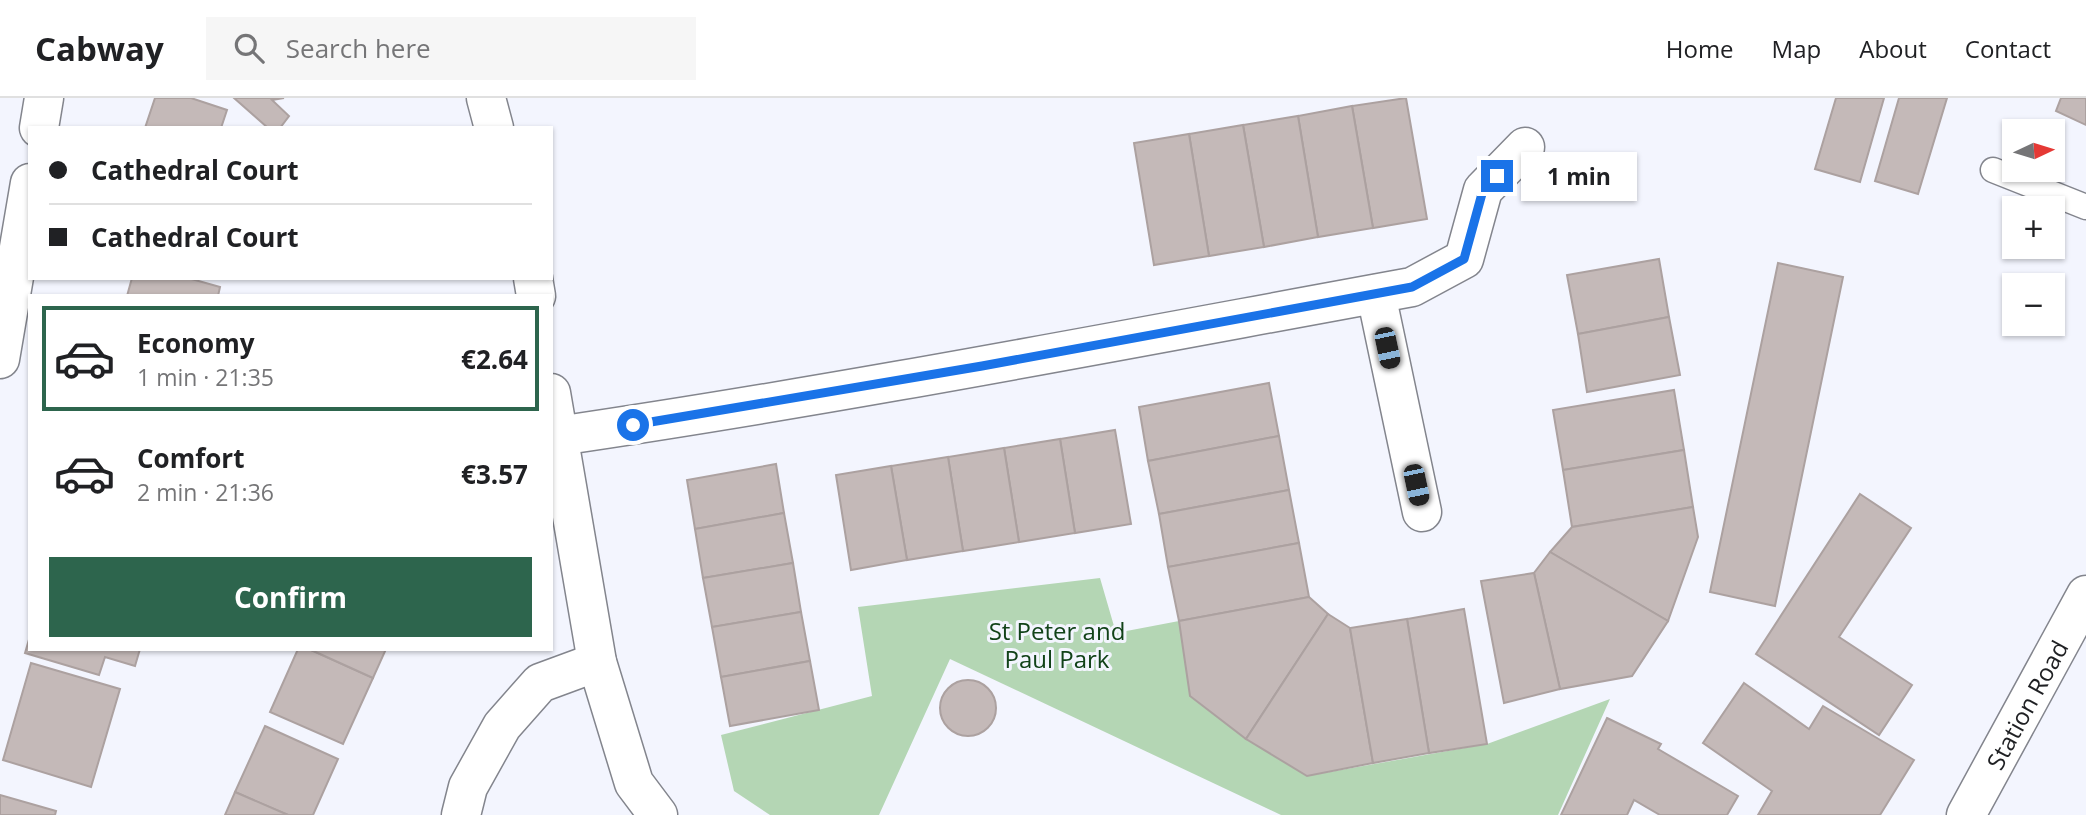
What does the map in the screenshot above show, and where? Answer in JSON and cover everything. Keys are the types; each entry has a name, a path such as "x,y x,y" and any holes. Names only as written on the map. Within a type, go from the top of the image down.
{"street":[{"path":"39,126 44,98"},
{"path":"485,98 493,126"},
{"path":"558,436 708,414 1412,287 1464,259 1483,190 1525,147"},
{"path":"0,359 28,195"},
{"path":"1376,294 1422,512"},
{"path":"553,405 597,662 634,783 658,815"},
{"name":"Station Road","path":"1966,815 2086,595"},
{"path":"461,815 468,787 502,726 540,683 597,662"}],"lane":[{"path":"1993,170 2086,207"}],"green space":[{"name":"St Peter and Paul Park","path":"1100,578 1116,633 1179,621 1191,696 1307,776 1487,744 1610,699 1558,815 1281,815 950,659 879,815 770,815 734,791 721,735 872,696 858,607"}],"building":[{"path":"155,98 191,98 227,110 222,126 146,126"},
{"path":"234,98 284,98 272,100 289,116 282,126 266,126"},
{"path":"1406,98 1427,219 1373,228 1352,106"},
{"path":"1836,98 1884,98 1860,182 1815,169"},
{"path":"1899,98 1947,98 1918,194 1875,181"},
{"path":"2061,98 2086,98 2086,125 2056,111"},
{"path":"1352,106 1373,228 1318,237 1298,116"},
{"path":"1298,116 1318,237 1264,247 1243,125"},
{"path":"1243,125 1264,247 1209,256 1189,134"},
{"path":"1189,134 1209,256 1154,265 1134,143"},
{"path":"1659,259 1669,317 1578,334 1567,275"},
{"path":"1778,263 1843,277 1775,606 1710,592"},
{"path":"131,280 195,280 220,287 218,294 128,294"},
{"path":"1669,317 1680,375 1587,392 1578,334"},
{"path":"1269,383 1279,436 1148,461 1139,407"},
{"path":"1674,390 1684,450 1563,470 1553,410"},
{"path":"1115,430 1131,524 1075,533 1060,439"},
{"path":"1279,436 1289,490 1159,514 1148,461"},
{"path":"1060,439 1075,533 1019,542 1004,448"},
{"path":"1004,448 1019,542 963,551 948,457"},
{"path":"1684,450 1693,507 1572,527 1563,470"},
{"path":"948,457 963,551 907,560 891,466"},
{"path":"776,464 784,513 695,529 687,480"},
{"path":"891,466 907,560 851,570 836,475"},
{"path":"1289,490 1299,543 1168,567 1159,514"},
{"path":"1860,494 1911,528 1839,637 1912,685 1879,735 1756,654"},
{"path":"1693,507 1698,537 1668,621 1550,552 1572,527"},
{"path":"784,513 793,563 703,578 695,529"},
{"path":"1299,543 1309,597 1179,621 1168,567"},
{"path":"1550,552 1668,621 1632,676 1560,689 1534,573"},
{"path":"793,563 801,612 712,627 703,578"},
{"path":"1534,573 1560,689 1504,703 1481,581"},
{"path":"1309,597 1328,614 1246,739 1190,696 1179,621"},
{"path":"1464,609 1487,744 1429,753 1407,619"},
{"path":"801,612 810,661 721,677 712,627"},
{"path":"1328,614 1350,628 1373,763 1307,776 1246,739"},
{"path":"1407,619 1429,753 1373,763 1350,628"},
{"path":"28,643 28,651 139,651 135,666 105,657 99,675 25,653"},
{"path":"297,651 313,651 373,678 343,744 270,712"},
{"path":"313,651 385,651 373,678"},
{"path":"810,661 819,710 730,726 721,677"},
{"path":"31,663 120,689 91,787 3,760"},
{"path":"968,680 979,682 988,688 994,697 994,719 988,728 979,734 968,736 957,734 948,728 942,719 940,708 942,697 948,688 957,682"},
{"path":"1744,683 1809,729 1823,706 1914,760 1880,815 1758,815 1772,791 1703,743"},
{"path":"1607,718 1661,744 1658,749 1738,796 1727,815 1660,815 1634,800 1627,815 1561,815"},
{"path":"265,726 338,759 313,815 288,815 235,792"},
{"path":"235,792 288,815 225,815"},
{"path":"0,795 56,811 55,815 0,815"}],"route":[{"path":"633,425 982,366 1412,287 1464,259 1483,190 1497,176"}]}
